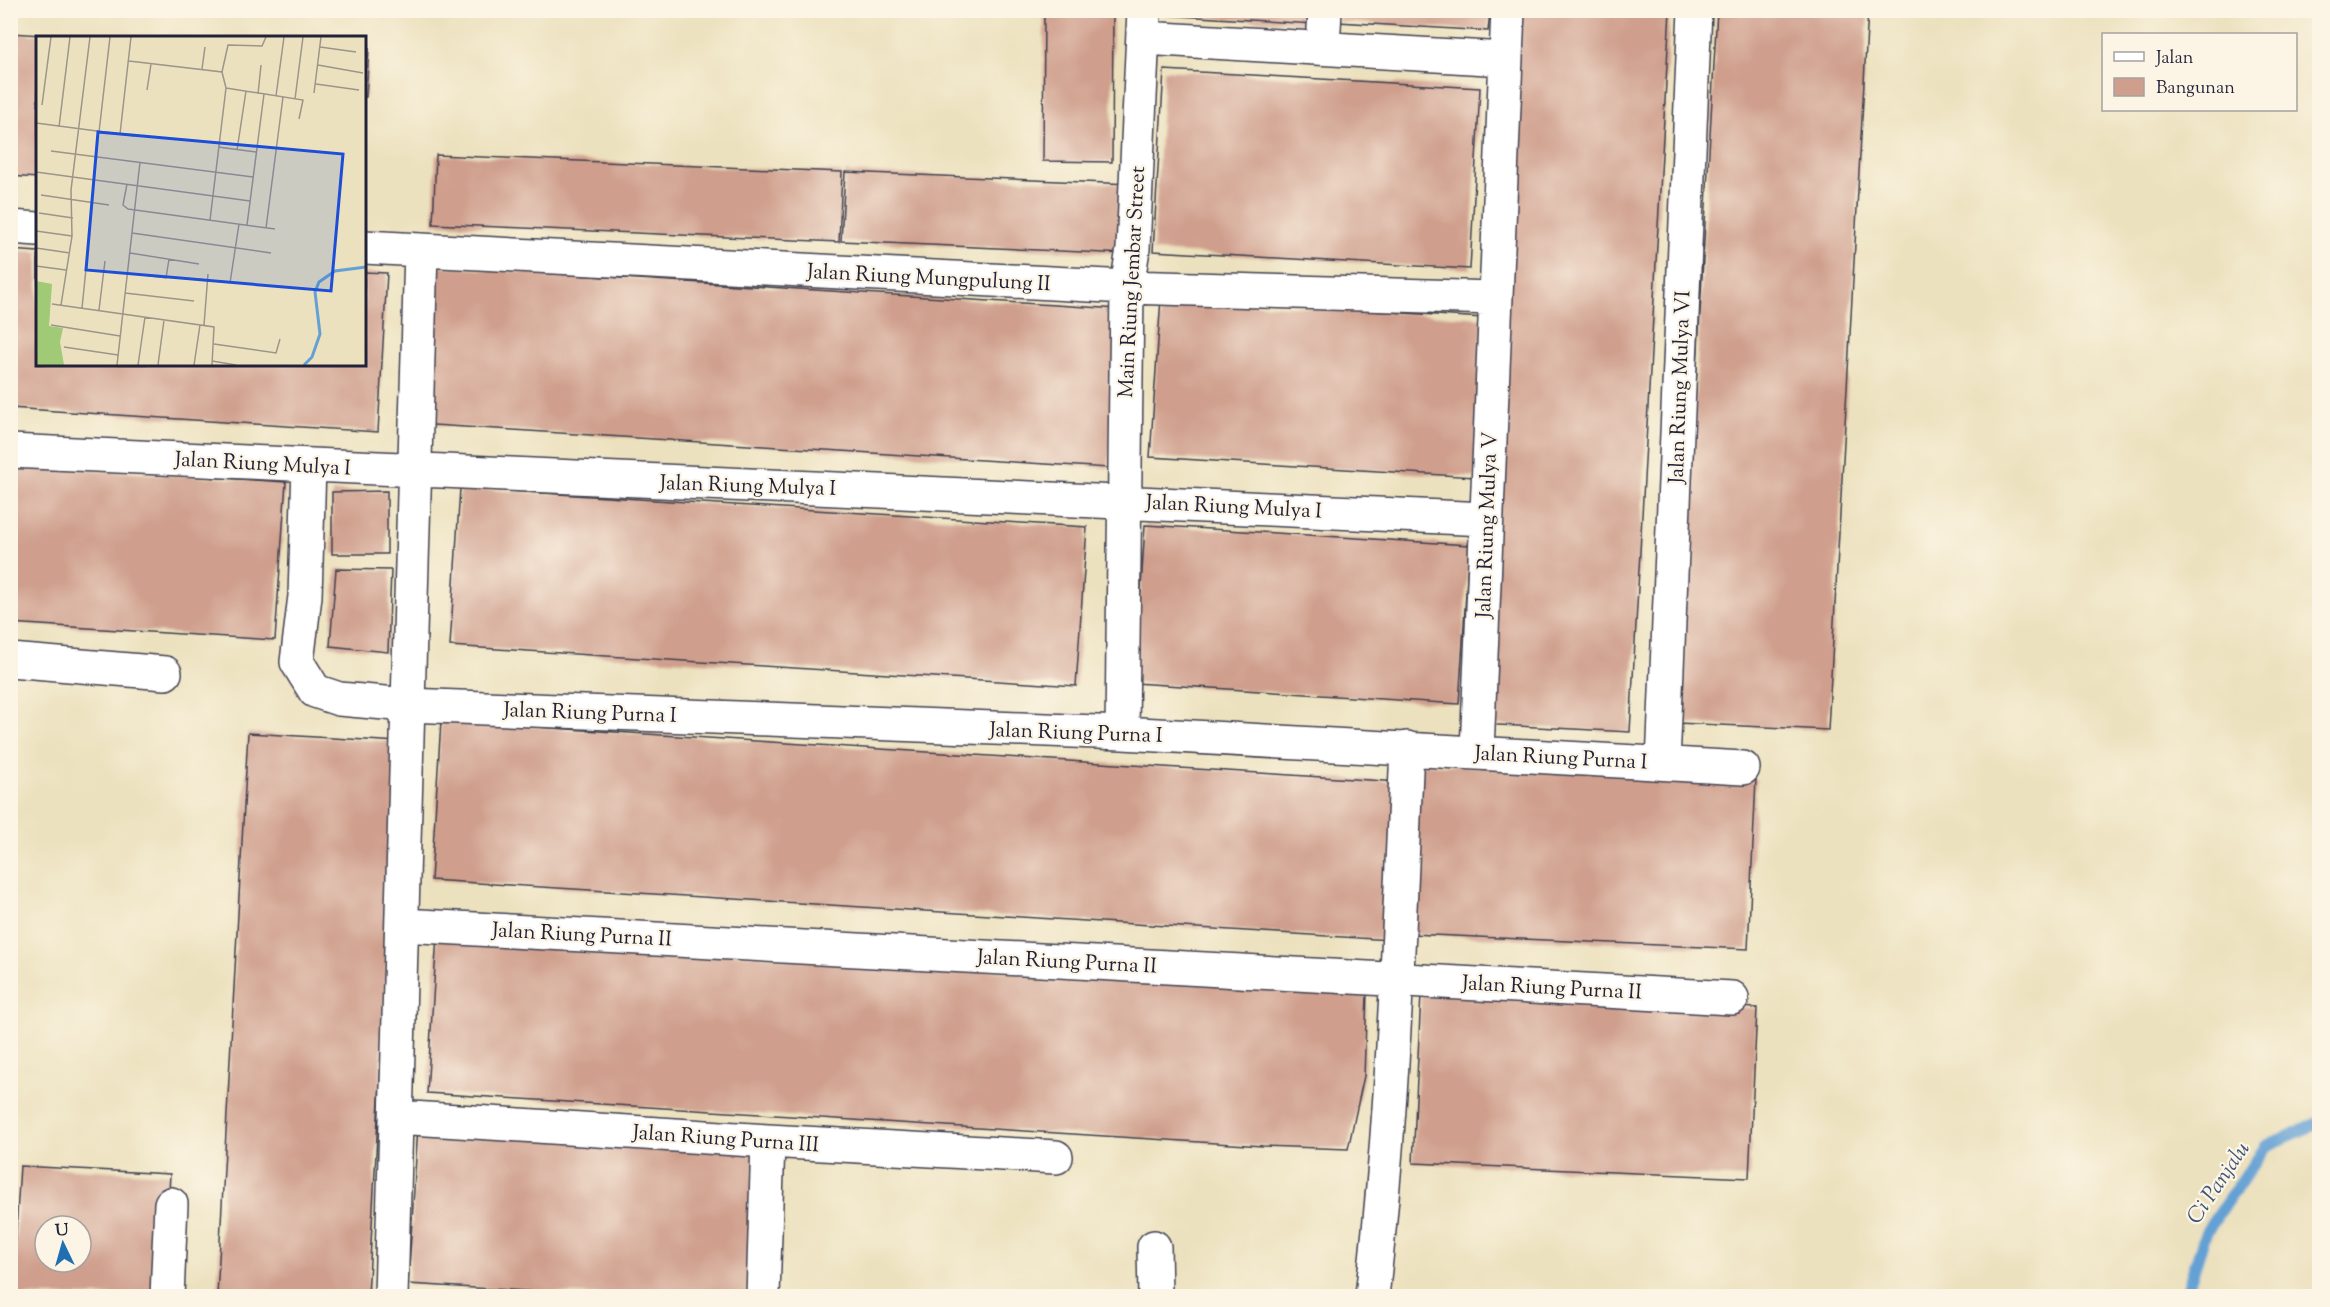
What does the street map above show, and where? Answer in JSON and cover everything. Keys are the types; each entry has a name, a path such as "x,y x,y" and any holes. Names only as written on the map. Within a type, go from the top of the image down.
{"street":[{"path":"1323,48 1325,10"},
{"name":"Jalan Riung Mulya V","path":"1477,751 1494,298 1508,10"},
{"name":"Jalan Riung Mulya VI","path":"1663,763 1695,10"},
{"path":"1144,24 1323,48 1505,59"},
{"name":"Main Riung Jembar Street","path":"1122,733 1127,287 1133,249 1144,24"},
{"path":"10,227 36,229"},
{"name":"Jalan Riung Mungpulung II","path":"366,247 1127,287 1494,298"},
{"path":"391,1296 422,250"},
{"name":"Jalan Riung Mulya I","path":"10,452 1486,519"},
{"name":"Jalan Riung Purna I","path":"309,466 305,596 297,662 315,691 339,699 408,705 1122,733 1477,751 1743,768"},
{"path":"10,660 165,672"},
{"path":"1372,1296 1382,1204 1407,748"},
{"name":"Jalan Riung Purna II","path":"402,925 1732,998"},
{"name":"Jalan Riung Purna III","path":"396,1117 1056,1157"},
{"path":"763,1296 768,1141"},
{"path":"167,1296 171,1204"},
{"path":"1154,1247 1155,1296"}],"building":[{"path":"1044,10 1113,10 1112,162 1043,161"},
{"path":"1164,10 1316,10 1315,24 1164,15"},
{"path":"1339,10 1490,10 1488,31 1338,22"},
{"path":"1518,10 1670,10 1630,732 1479,724"},
{"path":"1717,10 1868,10 1828,730 1677,723"},
{"path":"10,33 58,36 36,36 36,178 10,176"},
{"path":"366,49 369,49 366,97"},
{"path":"1164,70 1480,88 1470,269 1153,251"},
{"path":"436,155 842,172 839,242 433,224"},
{"path":"845,172 1131,184 1127,254 841,241"},
{"path":"10,250 36,252 36,366 366,366 366,272 387,273 378,432 10,408"},
{"path":"428,266 1119,309 1109,468 417,424"},
{"path":"1161,298 1484,318 1475,477 1150,457"},
{"path":"10,465 286,482 275,640 10,623"},
{"path":"460,488 1087,527 1076,686 450,646"},
{"path":"387,491 387,554 332,554 332,492"},
{"path":"1145,525 1469,545 1459,704 1135,683"},
{"path":"336,569 391,570 388,652 330,646"},
{"path":"441,721 1400,782 1390,940 431,880"},
{"path":"248,733 399,742 368,1296 217,1296"},
{"path":"1419,764 1756,779 1748,949 1411,934"},
{"path":"437,935 1367,994 1364,1076 1348,1149 1263,1146 427,1093"},
{"path":"1421,993 1757,1008 1749,1178 1413,1163"},
{"path":"418,1126 755,1146 754,1296 609,1296 408,1284"},
{"path":"20,1166 170,1174 163,1296 12,1296"}],"waterway":[{"name":"Ci Panjalu","path":"2185,1296 2206,1232 2266,1146 2320,1122"}]}
